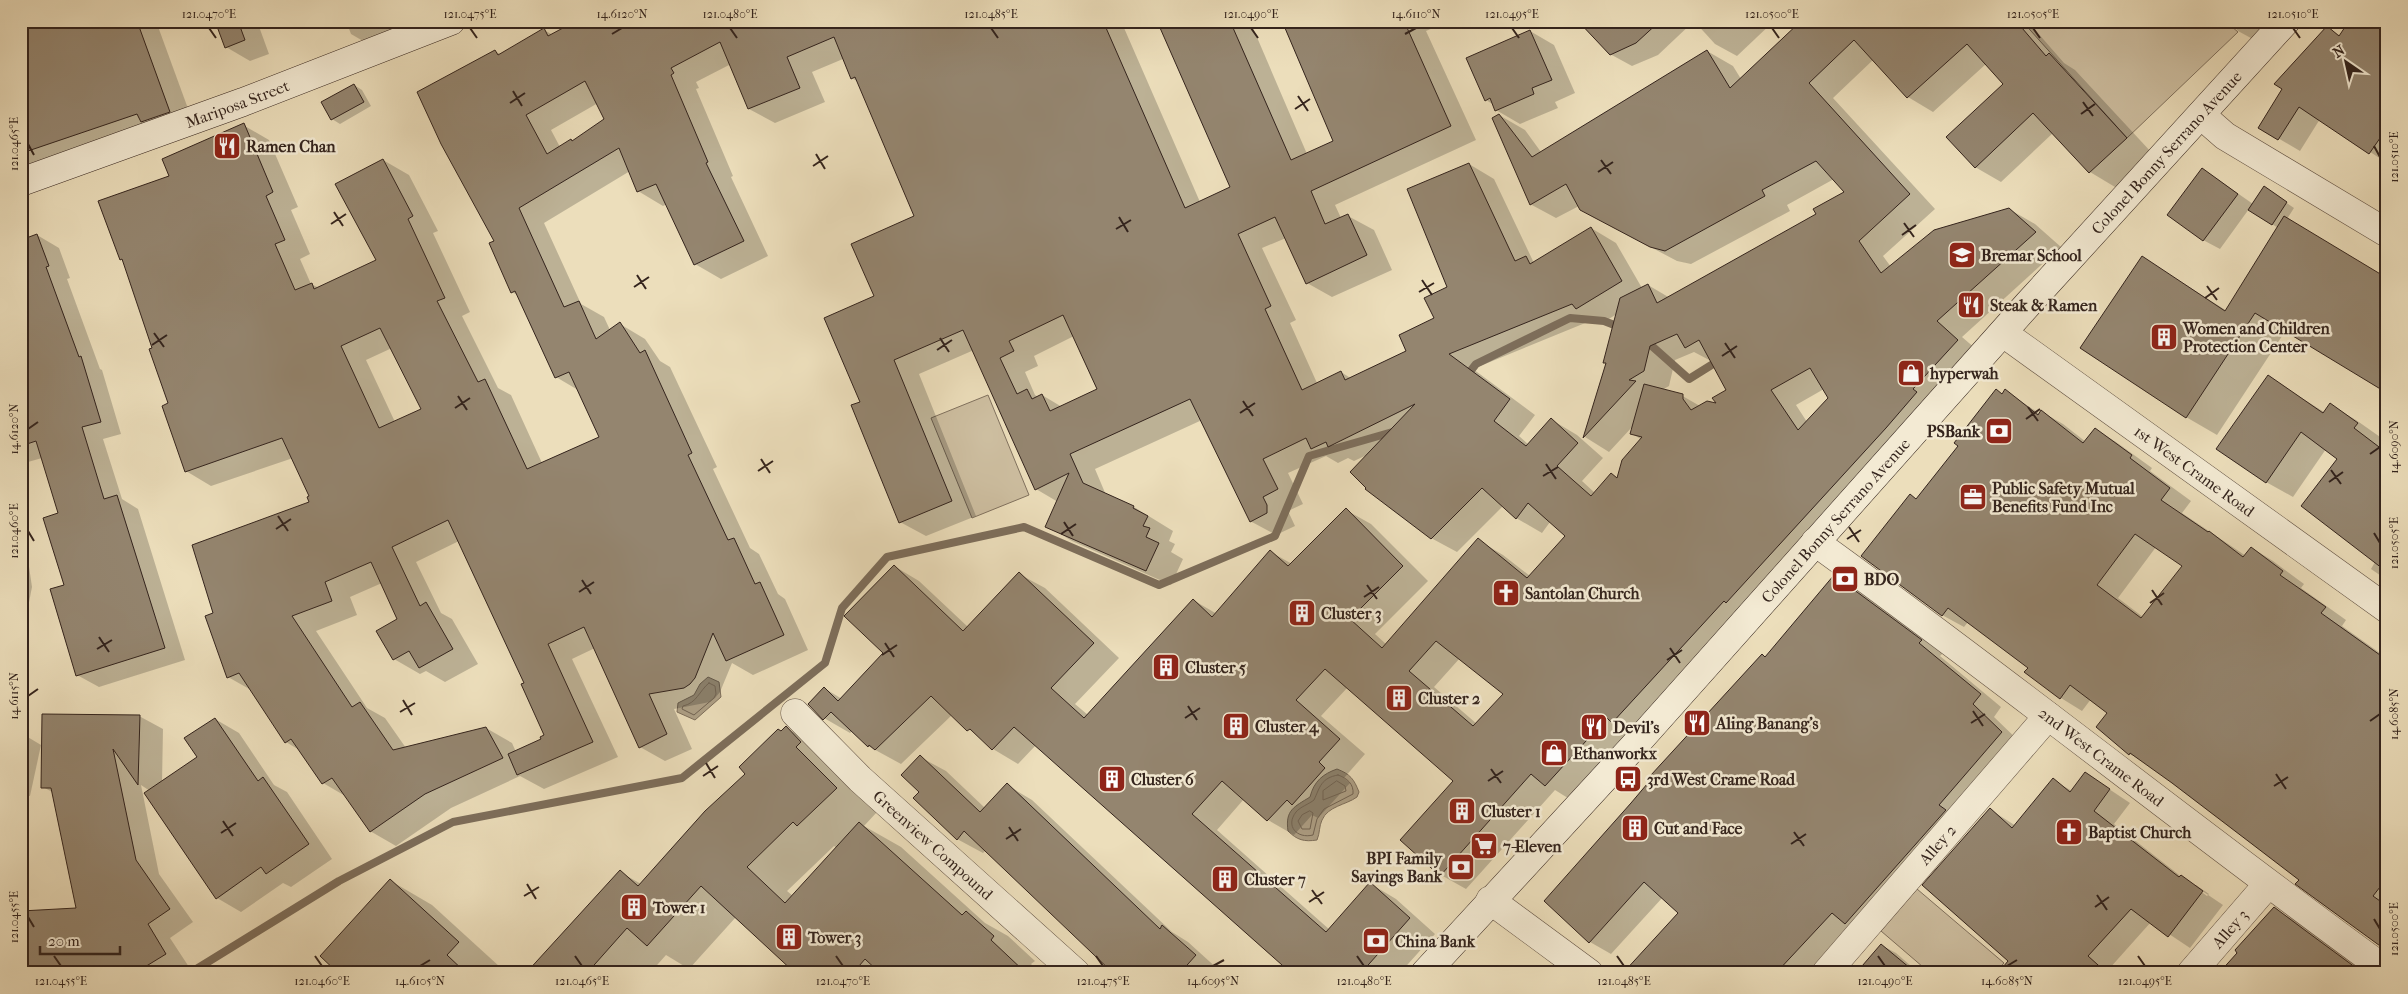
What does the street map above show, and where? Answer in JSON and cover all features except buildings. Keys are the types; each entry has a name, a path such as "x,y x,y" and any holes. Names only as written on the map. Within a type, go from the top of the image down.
{"street":[{"name":"Mariposa Street","path":"21,182 243,102 451,21"},
{"name":"Colonel Bonny Serrano Avenue","path":"1425,973 1490,900 1634,746 1815,542 2286,21"},
{"path":"2201,115 2224,136 2387,232"},
{"name":"1st West Crame Road","path":"2003,333 2387,609"},
{"name":"2nd West Crame Road","path":"1815,542 1949,638 2268,884 2387,971"},
{"name":"Greenview Compound","path":"795,713 860,779 1076,973"},
{"name":"Alley 2","path":"1826,973 2048,716"},
{"name":"Alley 3","path":"2191,973 2268,884"},
{"path":"1490,900 1588,973"}],"shaded area":[{"path":"2022,21 2225,21 2238,32 2127,138"},
{"path":"988,395 1029,495 972,518 931,418"},
{"path":"1917,889 2004,963 1995,973 1930,973 1881,931"}],"water":[{"path":"708,677 719,682 721,697 695,720 677,712 678,703 694,695 700,684"},
{"path":"1337,769 1353,780 1359,792 1357,797 1325,815 1321,822 1317,840 1301,840 1294,836 1288,831 1289,814 1295,807 1310,797 1320,779 1327,773"}],"waterway":[{"path":"1465,378 1476,364 1570,318 1604,321 1622,328"},
{"path":"1644,339 1689,379 1721,359"},
{"path":"190,973 339,881 453,822 682,778 825,663 842,608 887,557 1024,527 1159,585 1275,536 1309,456 1396,431"}],"place":[{"name":"Ramen Chan","path":"227,146"},
{"name":"Bremar School","path":"1962,255"},
{"name":"Steak & Ramen","path":"1971,305"},
{"name":"Women and Children Protection Center","path":"2164,337"},
{"name":"hyperwah","path":"1911,373"},
{"name":"PSBank","path":"1999,431"},
{"name":"Public Safety Mutual Benefits Fund Inc","path":"1973,497"},
{"name":"BDO","path":"1845,579"},
{"name":"Santolan Church","path":"1506,593"},
{"name":"Cluster 3","path":"1302,613"},
{"name":"Cluster 5","path":"1166,667"},
{"name":"Cluster 2","path":"1399,698"},
{"name":"Aling Banang's","path":"1697,723"},
{"name":"Cluster 4","path":"1236,726"},
{"name":"Devil's","path":"1594,727"},
{"name":"Ethanworkx","path":"1554,753"},
{"name":"Cluster 6","path":"1112,779"},
{"name":"3rd West Crame Road","path":"1628,779"},
{"name":"Cluster 1","path":"1462,811"},
{"name":"Cut and Face","path":"1635,828"},
{"name":"Baptist Church","path":"2069,832"},
{"name":"7-Eleven","path":"1484,846"},
{"name":"BPI Family Savings Bank","path":"1461,867"},
{"name":"Cluster 7","path":"1225,879"},
{"name":"Tower 1","path":"634,907"},
{"name":"Tower 3","path":"789,937"},
{"name":"China Bank","path":"1376,941"}]}
